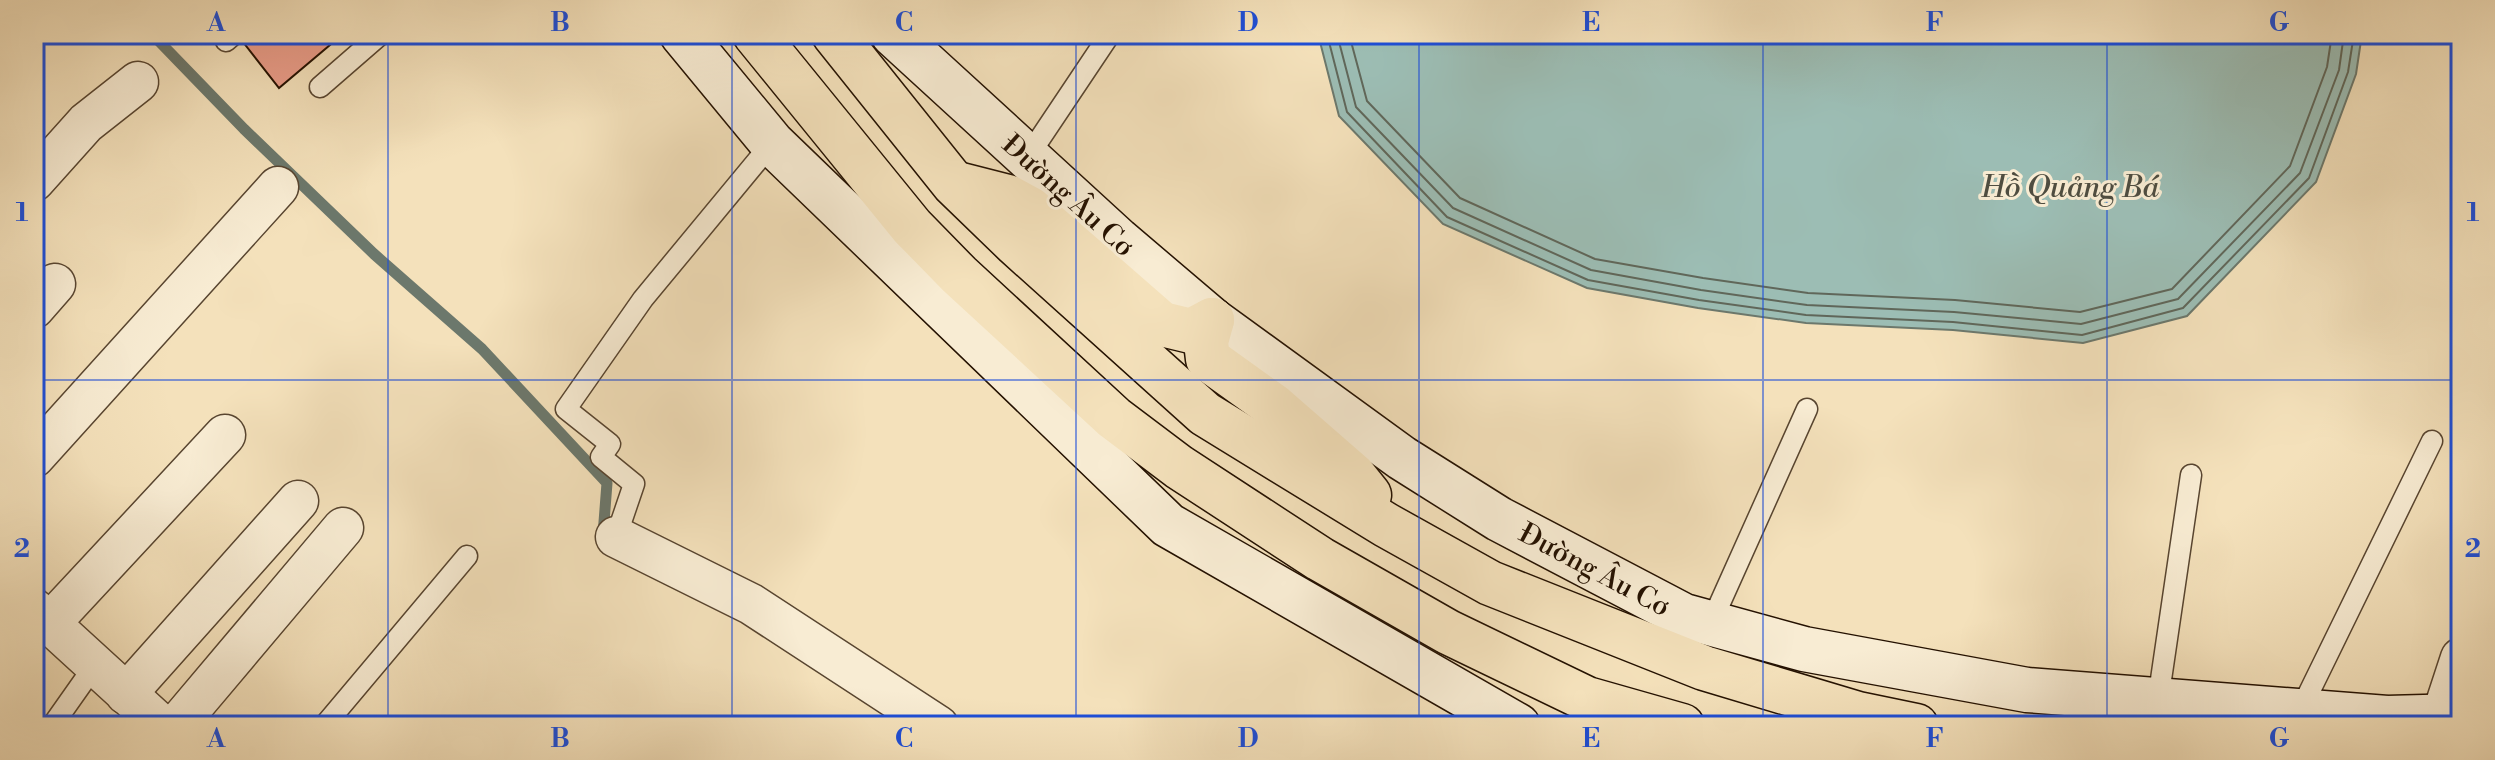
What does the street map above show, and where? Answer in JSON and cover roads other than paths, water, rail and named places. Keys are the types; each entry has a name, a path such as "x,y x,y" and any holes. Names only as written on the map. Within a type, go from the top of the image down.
{"main road":[{"path":"755,34 912,227 959,275 1114,418 1179,467 1320,559 1581,713 1682,726"},
{"name":"Đường Âu Cơ","path":"834,34 954,184 1205,414 1386,525 1490,583 1689,662 1858,714 1916,726"},
{"path":"954,184 1008,197 1030,209 1162,324 1191,331 1212,320"},
{"path":"1212,320 1206,342 1208,359 1275,407 1353,475 1386,525"}],"street":[{"path":"682,34 772,143 1168,525 1518,726"},
{"name":"Đường Âu Cơ","path":"895,35 1027,158 1212,320 1402,458 1499,519 1684,616 1804,649 2027,690 2387,718 2452,716"},
{"path":"34,181 86,123 138,82"},
{"path":"34,457 278,187"},
{"path":"162,726 42,616 225,435"},
{"path":"126,694 298,501"},
{"path":"176,726 343,528"},
{"path":"616,537 751,604 938,726"},
{"path":"2452,716 2461,658"}],"lane":[{"path":"320,87 381,34"},
{"path":"1027,158 1110,34"},
{"path":"616,537 634,484 601,457 610,444 566,409 643,299 772,143"},
{"path":"1711,623 1807,409"},
{"path":"2300,711 2432,441"},
{"path":"2158,700 2191,475"},
{"path":"324,726 467,556"},
{"path":"52,726 95,665"}],"water":[{"name":"Hồ Quảng Bá","path":"1318,34 2362,34 2356,74 2316,182 2187,316 2083,343 1953,330 1806,323 1587,288 1443,224 1339,116"}],"waterway":[{"path":"152,34 244,129 374,254 482,349 607,483 603,535"}]}
